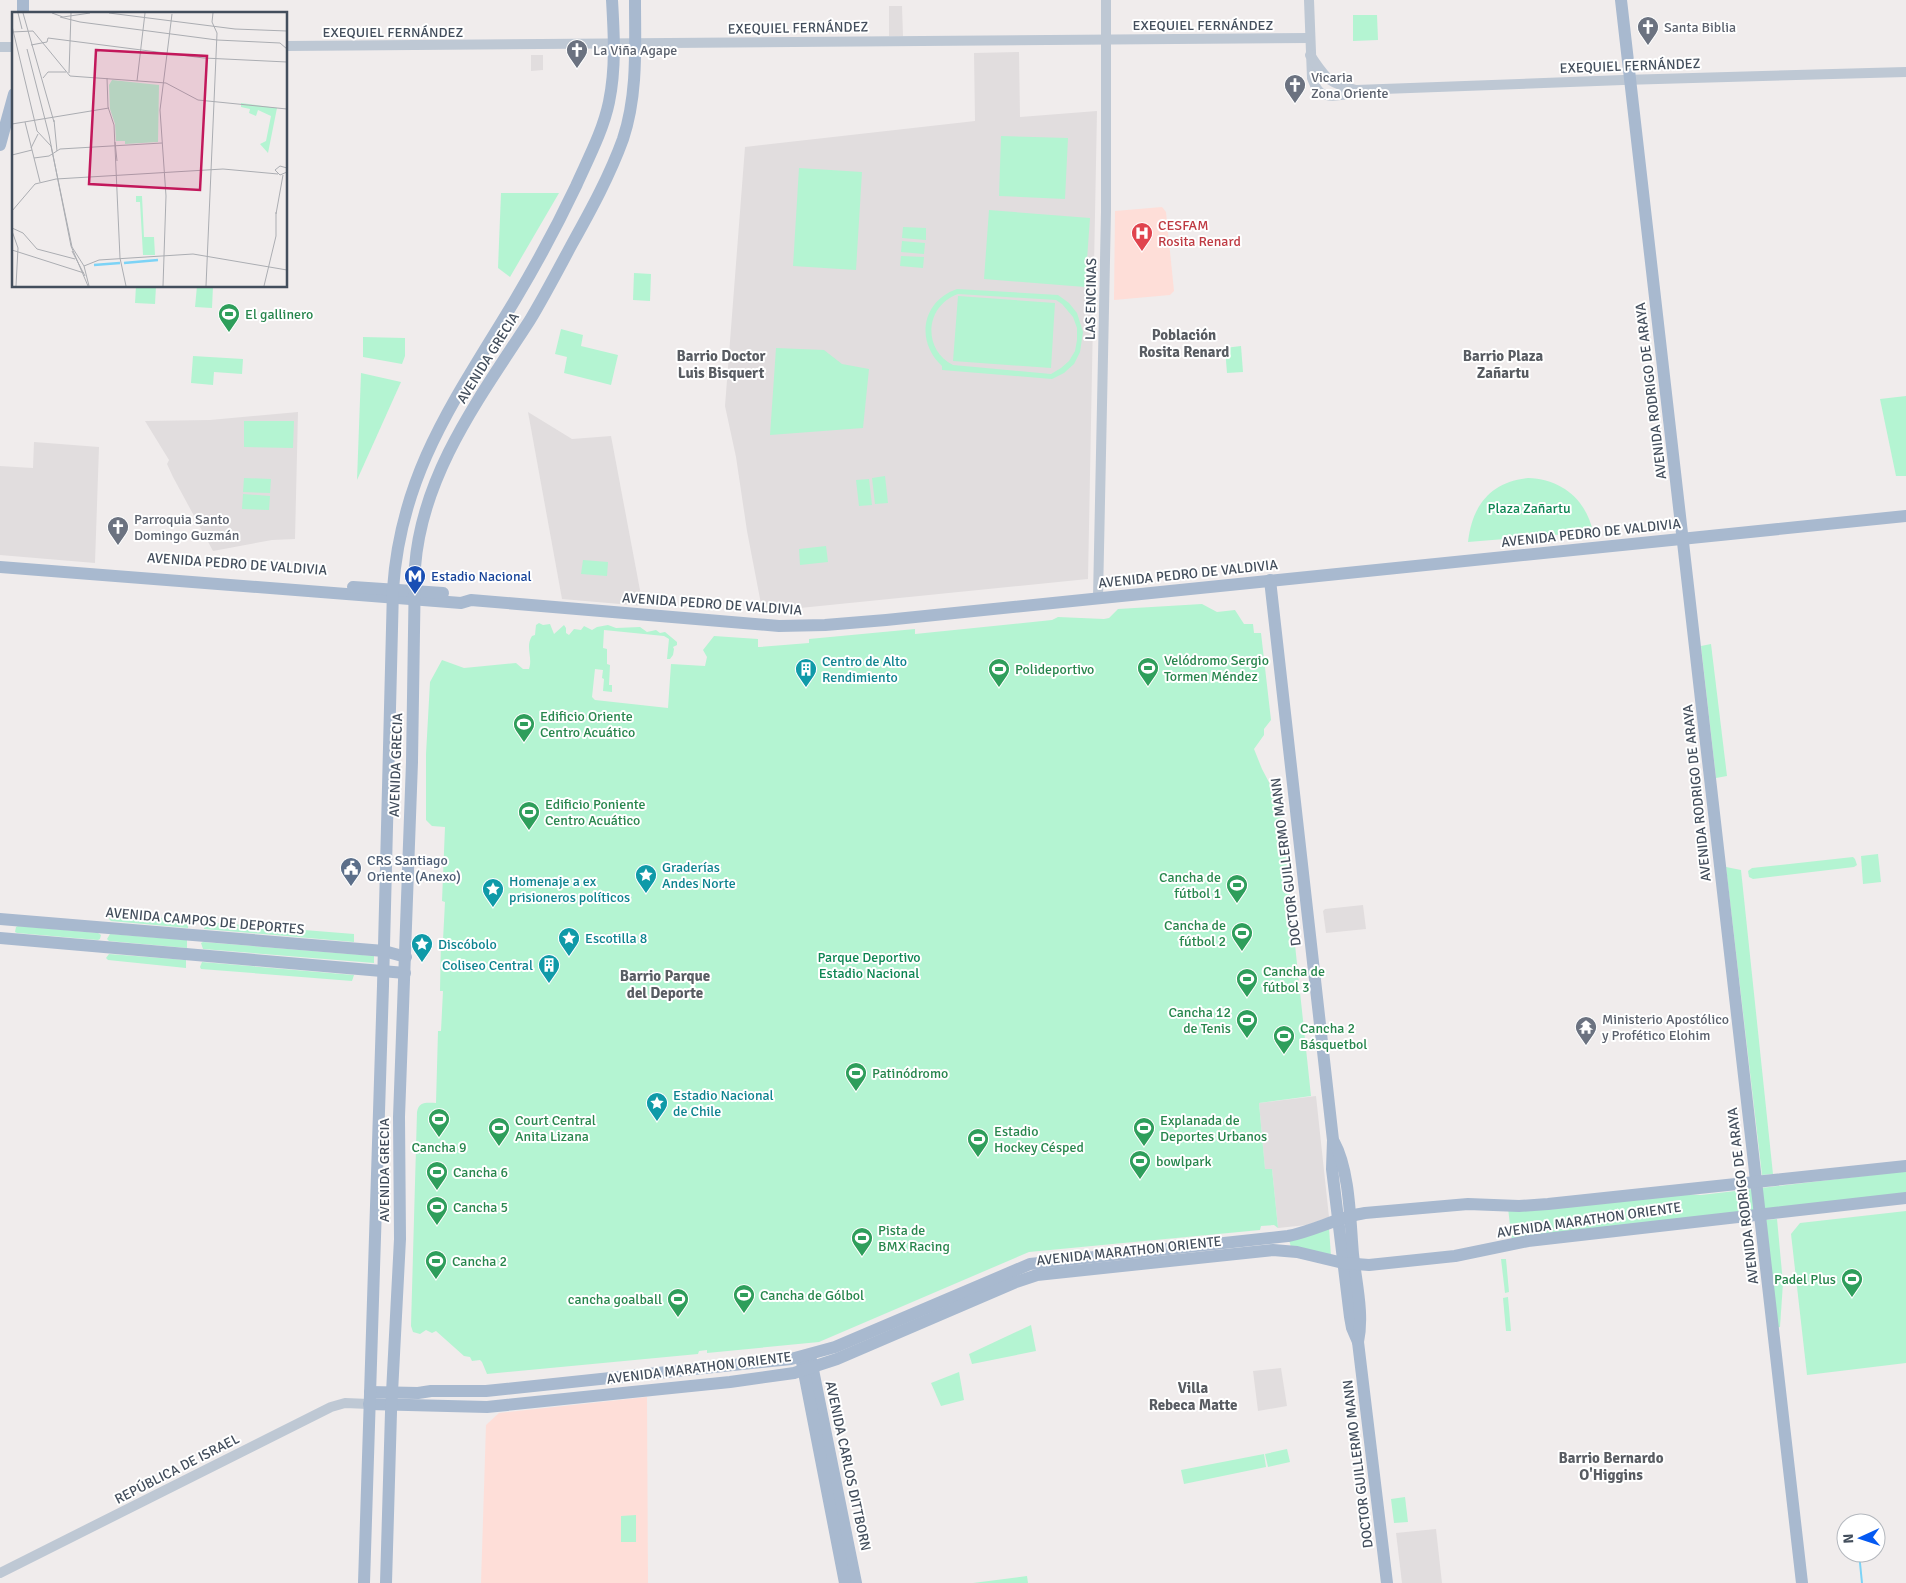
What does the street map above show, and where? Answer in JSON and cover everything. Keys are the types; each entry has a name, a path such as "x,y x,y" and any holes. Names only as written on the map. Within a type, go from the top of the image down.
{"main road":[{"name":"AVENIDA GRECIA","path":"364,1583 383,986 393,593 396,557 402,524 422,464 436,432 522,288 568,203 595,144 606,114 614,69 612,0"},
{"name":"AVENIDA GRECIA","path":"386,1583 400,1239 399,1117 406,957 418,542 428,498 438,472 474,409 541,301 591,210 618,152 628,120 634,90 635,0"},
{"name":"AVENIDA RODRIGO DE ARAYA","path":"1621,0 1802,1583"},
{"path":"0,145 12,101"},
{"name":"AVENIDA PEDRO DE VALDIVIA","path":"0,560 415,595 462,595 471,600 799,626 886,620 1906,516"},
{"name":"AVENIDA PEDRO DE VALDIVIA","path":"0,567 393,593"},
{"name":"DOCTOR GUILLERMO MANN","path":"1270,580 1333,1140 1332,1169 1347,1231 1352,1242 1346,1284 1351,1322 1358,1342 1387,1583"},
{"name":"AVENIDA CAMPOS DE DEPORTES","path":"0,919 384,951 406,957"},
{"path":"0,938 405,973"},
{"path":"368,969 378,977 383,986"},
{"name":"AVENIDA MARATHON ORIENTE","path":"370,1398 465,1407 487,1407 776,1376 808,1370 837,1359 1030,1264 1288,1236 1307,1232 1344,1218 1458,1205 1548,1204 1906,1166"},
{"name":"AVENIDA MARATHON ORIENTE","path":"392,1399 431,1391 464,1392 728,1367 806,1356 952,1303 1037,1275 1273,1250 1297,1252 1349,1264 1455,1256 1528,1240 1906,1198"},
{"name":"DOCTOR GUILLERMO MANN","path":"1344,1218 1349,1264 1360,1323 1358,1342"},
{"path":"1321,1258 1335,1269 1346,1284"},
{"name":"AVENIDA CARLOS DITTBORN","path":"806,1356 846,1583"},
{"path":"776,1376 796,1380 813,1395 822,1374 837,1359"},
{"path":"728,1367 730,1382"},
{"path":"394,1370 403,1384 431,1391"},
{"path":"464,1392 465,1407"},
{"name":"AVENIDA CARLOS DITTBORN","path":"813,1395 856,1583"}],"street":[{"name":"LAS ENCINAS","path":"1098,598 1106,212 1106,0"},
{"path":"1309,0 1312,77"},
{"name":"EXEQUIEL FERNÁNDEZ","path":"288,46 1309,38"},
{"path":"1310,55 1322,73 1331,82"},
{"name":"EXEQUIEL FERNÁNDEZ","path":"1356,90 1349,94 1325,94 1319,92 1312,77 1317,74 1331,82 1356,90 1906,72"},
{"name":"REPÚBLICA DE ISRAEL","path":"0,1573 331,1407 370,1398"}],"shaded area":[{"path":"889,6 902,6 903,36 889,36"},
{"path":"1019,52 1020,117 1097,111 1088,579 800,608 761,604 747,531 736,457 725,406 745,147 975,121 974,53"},
{"path":"531,55 543,55 543,70 531,71"},
{"name":"CESFAM Rosita Renard","path":"1162,207 1166,212 1174,291 1170,295 1114,300 1115,211"},
{"path":"298,412 295,539 272,540 213,551 173,477 167,464 169,460 145,421 210,420"},
{"path":"528,412 572,439 611,436 643,606 562,599"},
{"path":"34,442 99,447 95,563 0,555 0,466 33,468"},
{"path":"1363,905 1366,929 1326,933 1323,911 1325,909"},
{"path":"1316,1096 1329,1217 1307,1225 1278,1228 1272,1169 1265,1170 1259,1103"},
{"path":"1281,1368 1287,1406 1258,1411 1253,1371"},
{"path":"647,1397 648,1583 481,1583 486,1425 499,1413"},
{"path":"1436,1529 1442,1583 1402,1583 1396,1533"}],"green space":[{"path":"1353,15 1377,15 1378,40 1353,41"},
{"path":"1001,136 1068,138 1065,199 999,196"},
{"path":"799,168 862,172 856,270 793,266"},
{"path":"501,193 559,193 510,277 498,268"},
{"path":"989,210 1090,218 1085,287 984,279"},
{"path":"903,227 926,228 926,240 902,238"},
{"path":"902,241 925,243 924,254 901,252"},
{"path":"901,256 924,257 923,268 900,266"},
{"path":"634,273 651,274 650,301 633,300"},
{"path":"136,288 156,288 155,304 135,303"},
{"path":"197,288 213,288 212,308 195,307"},
{"path":"957,289 1058,295 1069,303 1077,313 1083,332 1080,352 1074,364 1064,373 1052,379 942,370 942,366 933,356 928,345 926,323 936,303 945,295","holes":["958,294 1056,300 1073,317 1077,328 1077,340 1075,351 1069,361 1051,374 953,365 943,358 936,349 932,339 934,318 939,308 947,300"]},
{"path":"958,296 1055,303 1051,368 953,361"},
{"path":"561,329 583,335 581,346 618,355 611,385 564,373 567,357 555,354"},
{"path":"363,337 405,338 405,356 402,364 363,357"},
{"path":"1241,346 1243,372 1227,373 1225,348"},
{"path":"776,348 824,350 842,364 869,369 863,428 770,435"},
{"path":"193,356 243,359 242,374 214,372 213,385 191,383"},
{"path":"361,373 401,382 357,480"},
{"path":"1906,396 1906,476 1896,476 1880,399"},
{"path":"244,421 294,421 293,448 244,447"},
{"path":"885,476 888,503 875,504 872,478"},
{"path":"244,478 271,479 270,493 243,492"},
{"name":"Plaza Zañartu","path":"1528,478 1551,482 1570,493 1585,510 1593,532 1468,542 1474,517 1485,498 1503,485 1515,480"},
{"path":"869,479 872,505 859,506 856,480"},
{"path":"243,494 270,496 269,510 242,509"},
{"path":"826,546 828,562 800,565 799,549"},
{"path":"583,560 608,562 607,576 581,574"},
{"name":"Parque Deportivo Estadio Nacional","path":"1202,604 1217,612 1235,610 1244,624 1253,624 1254,633 1261,633 1271,720 1264,729 1264,735 1254,749 1272,788 1278,784 1311,1096 1259,1103 1265,1169 1272,1169 1278,1228 1274,1225 1261,1226 1260,1230 1029,1252 819,1342 707,1353 707,1350 699,1351 698,1354 487,1374 480,1360 472,1361 470,1357 464,1356 436,1331 432,1333 426,1330 420,1334 413,1332 411,1326 417,1112 422,1104 436,1103 438,1031 441,1031 443,991 440,991 441,940 443,940 445,902 442,901 445,827 432,826 426,820 426,754 430,682 442,660 464,668 516,663 523,669 529,669 529,644 532,636 535,635 536,625 539,623 543,625 550,624 554,634 564,625 566,633 569,635 574,629 581,630 584,626 592,630 608,625 616,628 640,627 647,632 656,630 660,633 665,632 677,642 677,645 673,647 673,655 670,659 667,659 669,639 664,636 604,630 603,648 607,649 607,664 610,665 609,685 612,685 612,692 603,691 603,670 595,669 592,697 595,700 668,708 671,664 705,666 707,657 703,650 714,636 758,639 758,647 760,647 809,643 809,639 915,629 915,634 1052,620 1058,617 1104,619 1109,618 1118,609"},
{"path":"1711,644 1727,776 1716,778 1701,646"},
{"path":"1878,854 1881,882 1863,884 1861,856"},
{"path":"1853,857 1857,865 1854,867 1753,879 1749,877 1748,871 1752,868"},
{"path":"1726,867 1741,870 1773,1174 1762,1175"},
{"path":"112,914 188,920 188,928 111,921 109,919"},
{"path":"205,922 354,934 354,942 204,929"},
{"path":"18,926 98,933 101,935 98,940 17,933 15,932"},
{"path":"110,934 187,940 187,948 109,941 107,939"},
{"path":"201,943 374,956 374,963 203,949"},
{"path":"109,954 186,960 186,968 108,960 106,958"},
{"path":"202,962 354,975 352,981 201,969"},
{"path":"1906,1171 1906,1195 1512,1242 1508,1208 1676,1194 1701,1195"},
{"name":"Padel Plus","path":"1906,1211 1906,1363 1807,1375 1791,1234 1800,1223"},
{"path":"1777,1219 1783,1283 1780,1327 1776,1328 1766,1220"},
{"path":"1329,1228 1331,1256 1291,1247 1289,1240"},
{"path":"1501,1259 1506,1259 1509,1292 1505,1293"},
{"path":"1508,1297 1511,1331 1506,1331 1503,1298"},
{"path":"1031,1325 1036,1351 972,1364 969,1354"},
{"path":"959,1372 964,1400 941,1406 931,1383"},
{"path":"1287,1449 1290,1462 1268,1467 1265,1454"},
{"path":"1264,1454 1266,1467 1184,1484 1181,1470"},
{"path":"1405,1497 1408,1522 1394,1523 1391,1499"},
{"path":"636,1515 636,1542 621,1542 621,1516"},
{"path":"1027,1576 1028,1583 973,1583"}],"waterway":[{"path":"1860,1563 1862,1583"}],"place":[{"name":"Santa Biblia","path":"1648,46"},
{"name":"La Viña Agape","path":"577,69"},
{"name":"Vicaria Zona Oriente","path":"1295,104"},
{"name":"CESFAM Rosita Renard","path":"1142,252"},
{"name":"El gallinero","path":"229,333"},
{"name":"Parroquia Santo Domingo Guzmán","path":"118,546"},
{"name":"Estadio Nacional","path":"415,595"},
{"name":"Velódromo Sergio Tormen Méndez","path":"1148,687"},
{"name":"Centro de Alto Rendimiento","path":"806,688"},
{"name":"Polideportivo","path":"999,688"},
{"name":"Edificio Oriente Centro Acuático","path":"524,743"},
{"name":"Edificio Poniente Centro Acuático","path":"529,831"},
{"name":"CRS Santiago Oriente (Anexo)","path":"351,887"},
{"name":"Graderías Andes Norte","path":"646,894"},
{"name":"Cancha de fútbol 1","path":"1237,904"},
{"name":"Homenaje a ex prisioneros políticos","path":"493,908"},
{"name":"Cancha de fútbol 2","path":"1242,952"},
{"name":"Escotilla 8","path":"569,957"},
{"name":"Discóbolo","path":"422,963"},
{"name":"Coliseo Central","path":"549,984"},
{"name":"Cancha de fútbol 3","path":"1247,998"},
{"name":"Cancha 12 de Tenis","path":"1247,1039"},
{"name":"Ministerio Apostólico y Profético Elohim","path":"1586,1046"},
{"name":"Cancha 2 Básquetbol","path":"1284,1055"},
{"name":"Patinódromo","path":"856,1092"},
{"name":"Estadio Nacional de Chile","path":"657,1122"},
{"name":"Cancha 9","path":"439,1138"},
{"name":"Court Central Anita Lizana","path":"499,1147"},
{"name":"Explanada de Deportes Urbanos","path":"1144,1147"},
{"name":"Estadio Hockey Césped","path":"978,1158"},
{"name":"bowlpark","path":"1140,1180"},
{"name":"Cancha 6","path":"437,1191"},
{"name":"Cancha 5","path":"437,1226"},
{"name":"Pista de BMX Racing","path":"862,1257"},
{"name":"Cancha 2","path":"436,1280"},
{"name":"Padel Plus","path":"1852,1298"},
{"name":"Cancha de Gólbol","path":"744,1314"},
{"name":"cancha goalball","path":"678,1318"}],"district":[{"name":"Población Rosita Renard","path":"1184,344"},
{"name":"Barrio Doctor Luis Bisquert","path":"721,364"},
{"name":"Barrio Plaza Zañartu","path":"1503,364"},
{"name":"Barrio Parque del Deporte","path":"665,984"},
{"name":"Villa Rebeca Matte","path":"1193,1396"},
{"name":"Barrio Bernardo O'Higgins","path":"1611,1466"}]}
